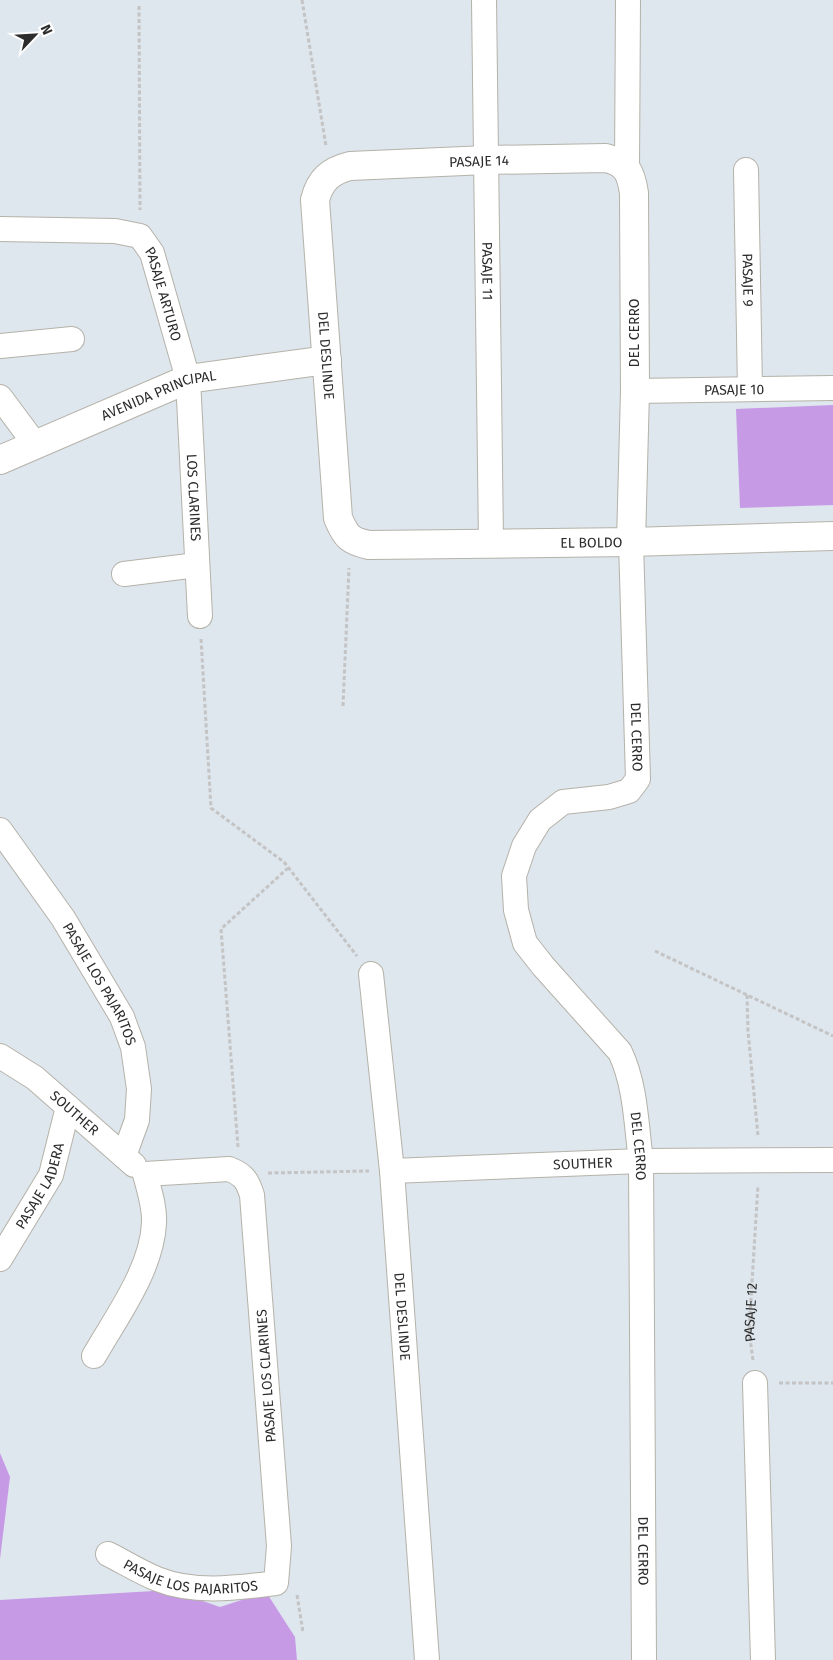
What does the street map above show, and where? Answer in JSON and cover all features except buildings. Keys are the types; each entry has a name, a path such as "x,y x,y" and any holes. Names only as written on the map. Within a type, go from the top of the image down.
{"street":[{"name":"PASAJE 11","path":"484,0 492,543"},
{"name":"DEL CERRO","path":"628,0 627,169 632,178 634,193 635,392 631,542 638,779 629,791 609,798 562,802 540,820 524,846 514,876 516,910 525,942 543,966 620,1052 627,1068 632,1088 640,1161 644,1660"},
{"name":"PASAJE 14","path":"330,174 340,168 350,166 487,160 606,158 616,160 627,169"},
{"name":"PASAJE 9","path":"746,170 750,389"},
{"name":"DEL DESLINDE","path":"330,174 319,186 315,200 338,518 343,531 351,540"},
{"name":"PASAJE ARTURO","path":"0,229 115,231 140,236 152,253 188,379"},
{"path":"0,346 72,339"},
{"name":"AVENIDA PRINCIPAL","path":"0,460 188,379 327,360"},
{"name":"LOS CLARINES","path":"188,379 200,616"},
{"name":"PASAJE 10","path":"635,392 833,388"},
{"path":"0,397 35,444"},
{"name":"EL BOLDO","path":"351,540 369,545 631,542 833,536"},
{"path":"124,574 197,564"},
{"name":"PASAJE LOS PAJARITOS","path":"0,830 63,918 122,1017 133,1046 139,1089 137,1120 124,1156"},
{"name":"DEL DESLINDE","path":"371,974 392,1171 427,1660"},
{"name":"SOUTHER","path":"0,1056 34,1078 145,1174"},
{"name":"PASAJE LADERA","path":"0,1259 51,1175 68,1107"},
{"name":"SOUTHER","path":"392,1171 640,1161 833,1160"},
{"path":"94,1356 136,1283 151,1248 155,1222 152,1200 145,1174 229,1169 240,1173"},
{"name":"PASAJE LOS CLARINES","path":"240,1173 248,1183 252,1195 279,1546 276,1583"},
{"path":"755,1382 763,1660"},
{"name":"PASAJE LOS PAJARITOS","path":"108,1554 157,1579 191,1588 225,1589 276,1583"}],"path":[{"path":"302,0 330,174"},
{"path":"139,6 140,236"},
{"path":"343,706 351,540"},
{"path":"200,616 211,808 284,862 371,974"},
{"path":"288,868 221,929 240,1173 392,1171"},
{"path":"655,951 833,1036"},
{"name":"PASAJE 12","path":"747,995 748,1031 760,1160 749,1330 755,1382"},
{"path":"755,1382 833,1383"}],"shaded area":[{"path":"833,405 833,505 740,508 736,409"},
{"path":"0,1453 10,1477 0,1559"},
{"path":"171,1590 220,1607 266,1592 295,1637 297,1660 0,1660 0,1600"}]}
